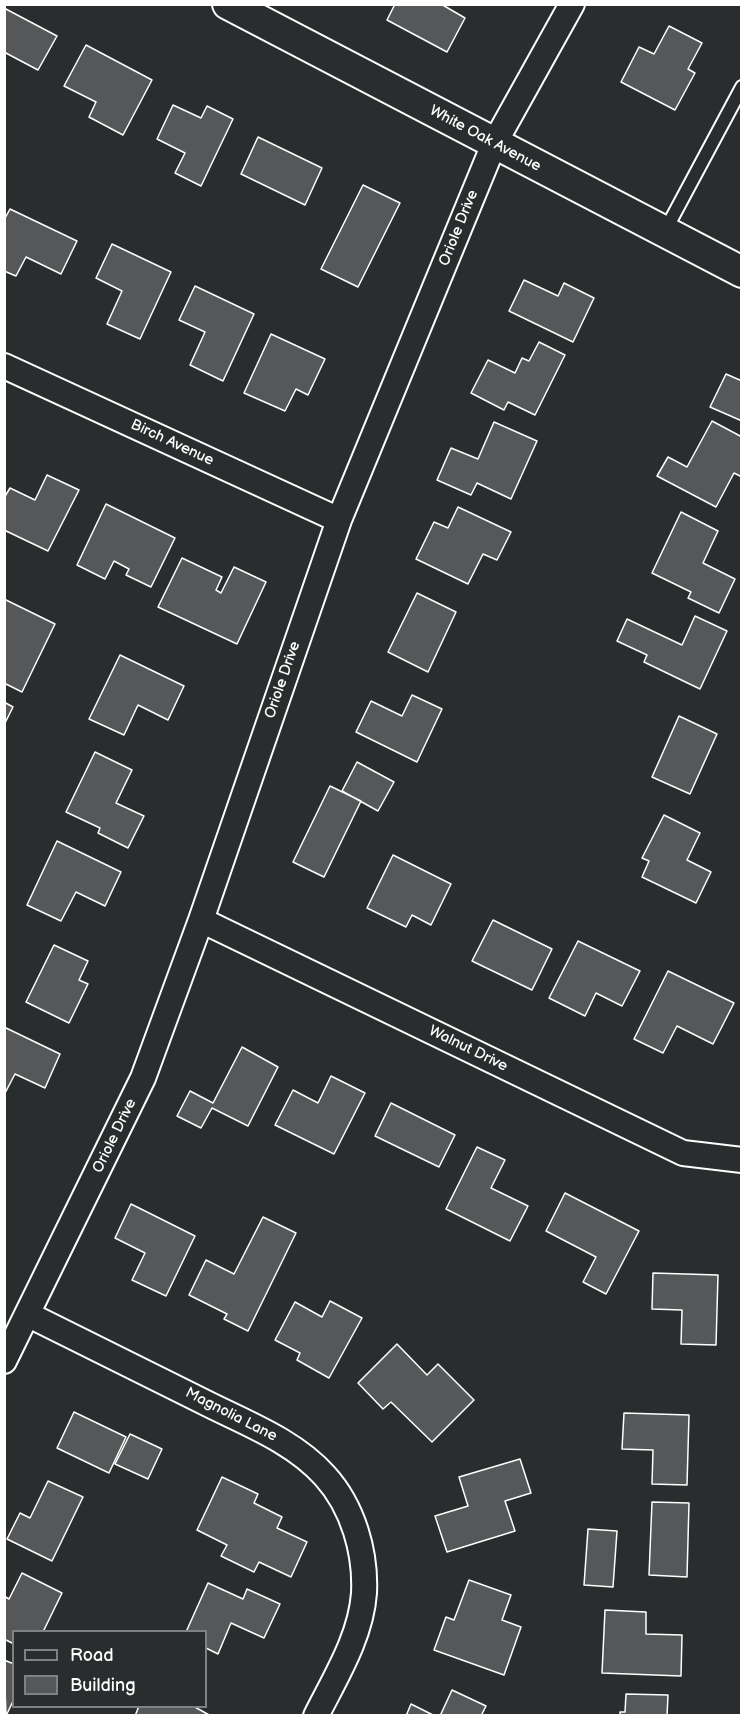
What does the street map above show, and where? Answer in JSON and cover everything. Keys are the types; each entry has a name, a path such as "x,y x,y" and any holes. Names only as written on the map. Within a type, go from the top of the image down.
{"street":[{"name":"White Oak Avenue","path":"228,4 741,272"},
{"name":"Oriole Drive","path":"4,1361 143,1078 201,920 339,520 494,144 572,4"},
{"name":"Birch Avenue","path":"6,371 339,520"},
{"name":"Walnut Drive","path":"201,920 682,1153 741,1160"},
{"name":"Magnolia Lane","path":"27,1314 281,1440 324,1475 344,1501 357,1533 364,1565 363,1596 356,1629 316,1716"}],"lane":[{"path":"664,232 741,87"}],"building":[{"path":"395,4 441,4 465,18 447,52 387,20"},
{"path":"4,8 57,36 38,70 4,52"},
{"path":"669,26 702,43 688,69 695,73 675,110 621,82 639,47 654,54"},
{"path":"86,45 152,80 123,135 89,117 96,102 64,86"},
{"path":"173,105 201,118 207,106 233,119 201,186 175,173 185,153 157,139"},
{"path":"258,137 322,168 305,205 241,174"},
{"path":"363,185 400,203 358,287 321,269"},
{"path":"10,209 77,241 61,274 26,257 16,276 4,271 4,220"},
{"path":"112,244 171,272 140,339 107,324 122,291 96,278"},
{"path":"524,280 558,296 564,283 594,298 573,342 509,311"},
{"path":"195,286 254,314 223,381 190,365 205,332 179,320"},
{"path":"271,334 325,359 308,395 296,389 285,411 244,393"},
{"path":"539,342 565,355 535,415 508,402 504,410 471,393 488,360 515,373 522,358 529,361"},
{"path":"726,374 742,381 742,421 710,407"},
{"path":"712,421 742,437 742,477 734,473 716,507 657,476 668,457 687,467"},
{"path":"494,422 537,441 511,499 477,483 471,495 437,480 451,448 478,459"},
{"path":"47,475 79,490 48,551 4,530 4,498 10,488 35,500"},
{"path":"106,504 175,538 151,587 126,575 129,569 114,561 105,579 77,565"},
{"path":"458,507 511,532 497,560 483,554 468,584 416,559 434,522 448,528"},
{"path":"681,512 718,531 703,563 735,579 719,613 688,598 691,592 652,573"},
{"path":"182,558 222,577 216,590 221,593 234,567 266,582 237,644 158,607"},
{"path":"417,593 456,612 428,672 388,652"},
{"path":"4,599 55,624 22,692 4,683"},
{"path":"695,616 727,631 700,689 644,662 647,655 617,641 627,619 682,645"},
{"path":"120,655 184,686 168,720 138,705 124,735 89,719"},
{"path":"412,695 442,709 417,762 356,732 371,701 402,716"},
{"path":"4,702 13,707 4,725"},
{"path":"679,716 717,734 690,794 652,777"},
{"path":"95,752 132,770 116,803 144,816 128,848 98,833 100,828 66,812"},
{"path":"357,762 394,782 378,811 342,791"},
{"path":"330,786 361,801 324,877 293,862"},
{"path":"664,815 700,833 687,860 711,872 696,903 642,877 649,861 642,858"},
{"path":"57,841 121,872 105,906 76,892 61,921 27,905"},
{"path":"393,855 451,884 431,925 412,915 406,927 367,908"},
{"path":"493,920 552,949 532,990 472,961"},
{"path":"578,941 640,971 622,1006 596,993 585,1016 549,998"},
{"path":"54,945 88,961 79,980 88,984 69,1023 26,1002"},
{"path":"668,971 734,1003 713,1044 677,1026 663,1053 634,1039"},
{"path":"4,1027 60,1054 45,1088 15,1074 4,1095"},
{"path":"242,1047 278,1067 248,1126 212,1108 201,1128 177,1116 190,1091 213,1103"},
{"path":"331,1076 365,1093 334,1154 275,1125 293,1090 318,1103"},
{"path":"391,1103 455,1135 439,1167 375,1136"},
{"path":"477,1147 505,1160 491,1188 528,1206 510,1241 446,1209"},
{"path":"565,1193 639,1231 606,1294 583,1282 596,1257 546,1231"},
{"path":"131,1204 195,1236 166,1296 132,1280 145,1253 115,1238"},
{"path":"263,1217 296,1233 248,1331 224,1319 227,1314 189,1295 206,1260 234,1274"},
{"path":"653,1273 718,1275 716,1345 681,1344 682,1310 652,1309"},
{"path":"330,1301 362,1318 329,1378 297,1360 300,1353 275,1340 295,1302 322,1317"},
{"path":"397,1344 427,1375 438,1364 474,1400 432,1442 391,1402 383,1409 358,1383"},
{"path":"74,1412 126,1437 109,1473 57,1448"},
{"path":"624,1413 689,1415 687,1485 652,1484 653,1450 622,1449"},
{"path":"130,1434 162,1449 148,1479 115,1464"},
{"path":"520,1459 531,1493 505,1501 515,1531 447,1552 435,1516 468,1506 459,1477"},
{"path":"222,1477 258,1494 254,1503 282,1517 277,1528 307,1542 291,1577 259,1562 254,1572 221,1556 227,1545 197,1530"},
{"path":"48,1481 83,1497 52,1561 7,1539 20,1513 30,1518"},
{"path":"652,1502 689,1503 687,1577 649,1575"},
{"path":"588,1529 617,1531 613,1587 584,1585"},
{"path":"22,1573 62,1593 44,1630 12,1630 12,1643 4,1639 4,1596 9,1599"},
{"path":"469,1580 511,1595 502,1620 521,1627 504,1675 434,1650 446,1617 454,1620"},
{"path":"208,1583 243,1599 247,1589 280,1604 264,1638 231,1623 218,1654 207,1648 207,1630 187,1630"},
{"path":"605,1610 646,1612 646,1634 682,1635 681,1676 602,1673"},
{"path":"4,1660 12,1663 12,1703 6,1716"},
{"path":"452,1690 486,1706 481,1716 440,1716"},
{"path":"626,1694 668,1695 667,1716 620,1716 620,1712 625,1712"},
{"path":"411,1704 435,1716 406,1716"},
{"path":"138,1708 197,1708 211,1716 135,1716"}]}
